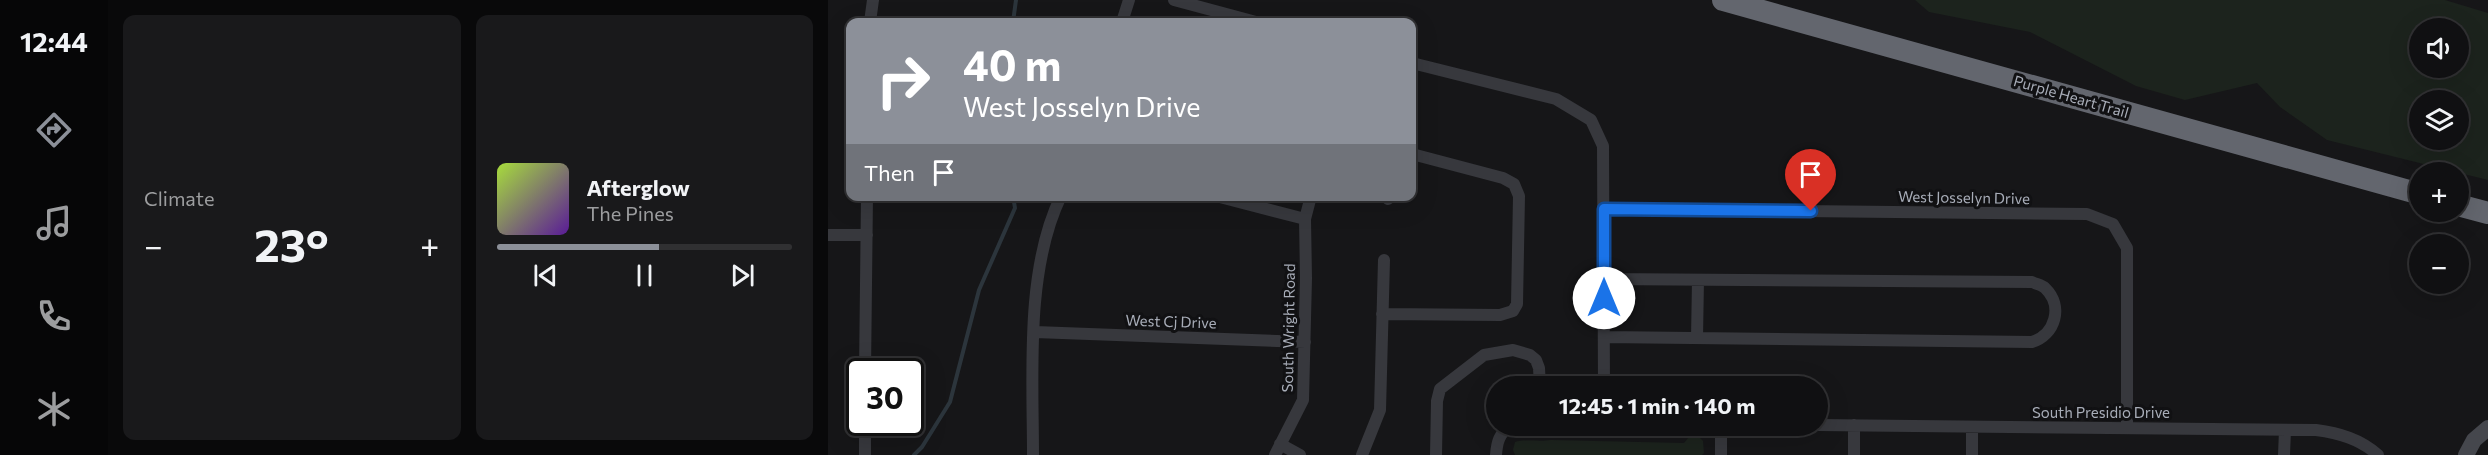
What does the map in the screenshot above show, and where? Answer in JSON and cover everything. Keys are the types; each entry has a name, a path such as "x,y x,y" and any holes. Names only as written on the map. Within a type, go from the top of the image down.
{"highway":[{"name":"Purple Heart Trail","path":"1723,0 2409,191"},
{"path":"2469,208 2488,213"}],"street":[{"path":"871,18 873,0"},
{"path":"1123,18 1129,0"},
{"path":"1174,0 1241,18"},
{"path":"1416,64 1556,99 1591,120 1604,146 1604,376"},
{"path":"1382,314 1500,315 1513,310 1517,304 1520,196 1514,184 1503,178 1416,154"},
{"path":"865,358 867,201"},
{"path":"1033,455 1036,277 1058,201"},
{"path":"1235,201 1305,219"},
{"name":"South Wright Road","path":"1278,449 1303,400 1305,219 1310,201"},
{"name":"West Josselyn Drive","path":"1604,209 2087,214 2113,224 2127,248 2127,428"},
{"path":"828,235 867,236"},
{"path":"1362,455 1380,410 1384,260"},
{"path":"1604,279 2032,282 2045,288 2053,300 2056,316 2050,331 2043,339 2032,342 1604,337"},
{"path":"1697,338 1698,280"},
{"name":"West Cj Drive","path":"1035,332 1305,342"},
{"path":"1436,455 1437,401 1440,389 1484,355 1513,350 1530,355 1536,360 1539,376"},
{"name":"South Presidio Drive","path":"1828,425 2334,432 2352,438 2378,455"},
{"path":"1854,425 1854,455"},
{"path":"1972,428 1972,455"},
{"path":"2466,455 2474,440 2488,428"},
{"path":"2284,455 2285,430"},
{"path":"865,436 866,455"},
{"path":"1496,455 1496,444 1500,436"},
{"path":"1720,455 1721,436"},
{"path":"1278,449 1300,455"}],"shaded area":[{"path":"1915,0 2445,0 2488,13 2488,180 2469,175 2469,162 2416,162 2327,140 2280,107 2257,83 2185,100 2136,86 2030,32 1929,12"},
{"path":"1689,437 1699,437 1703,441 1704,453 1702,455 1515,455 1513,450 1515,442 1523,441 1684,443"}],"waterway":[{"path":"1014,18 1016,0"},
{"path":"914,455 922,447 950,402 979,290 1015,208 1014,201"}],"route":[{"path":"1604,298 1604,209 1811,211"}]}
